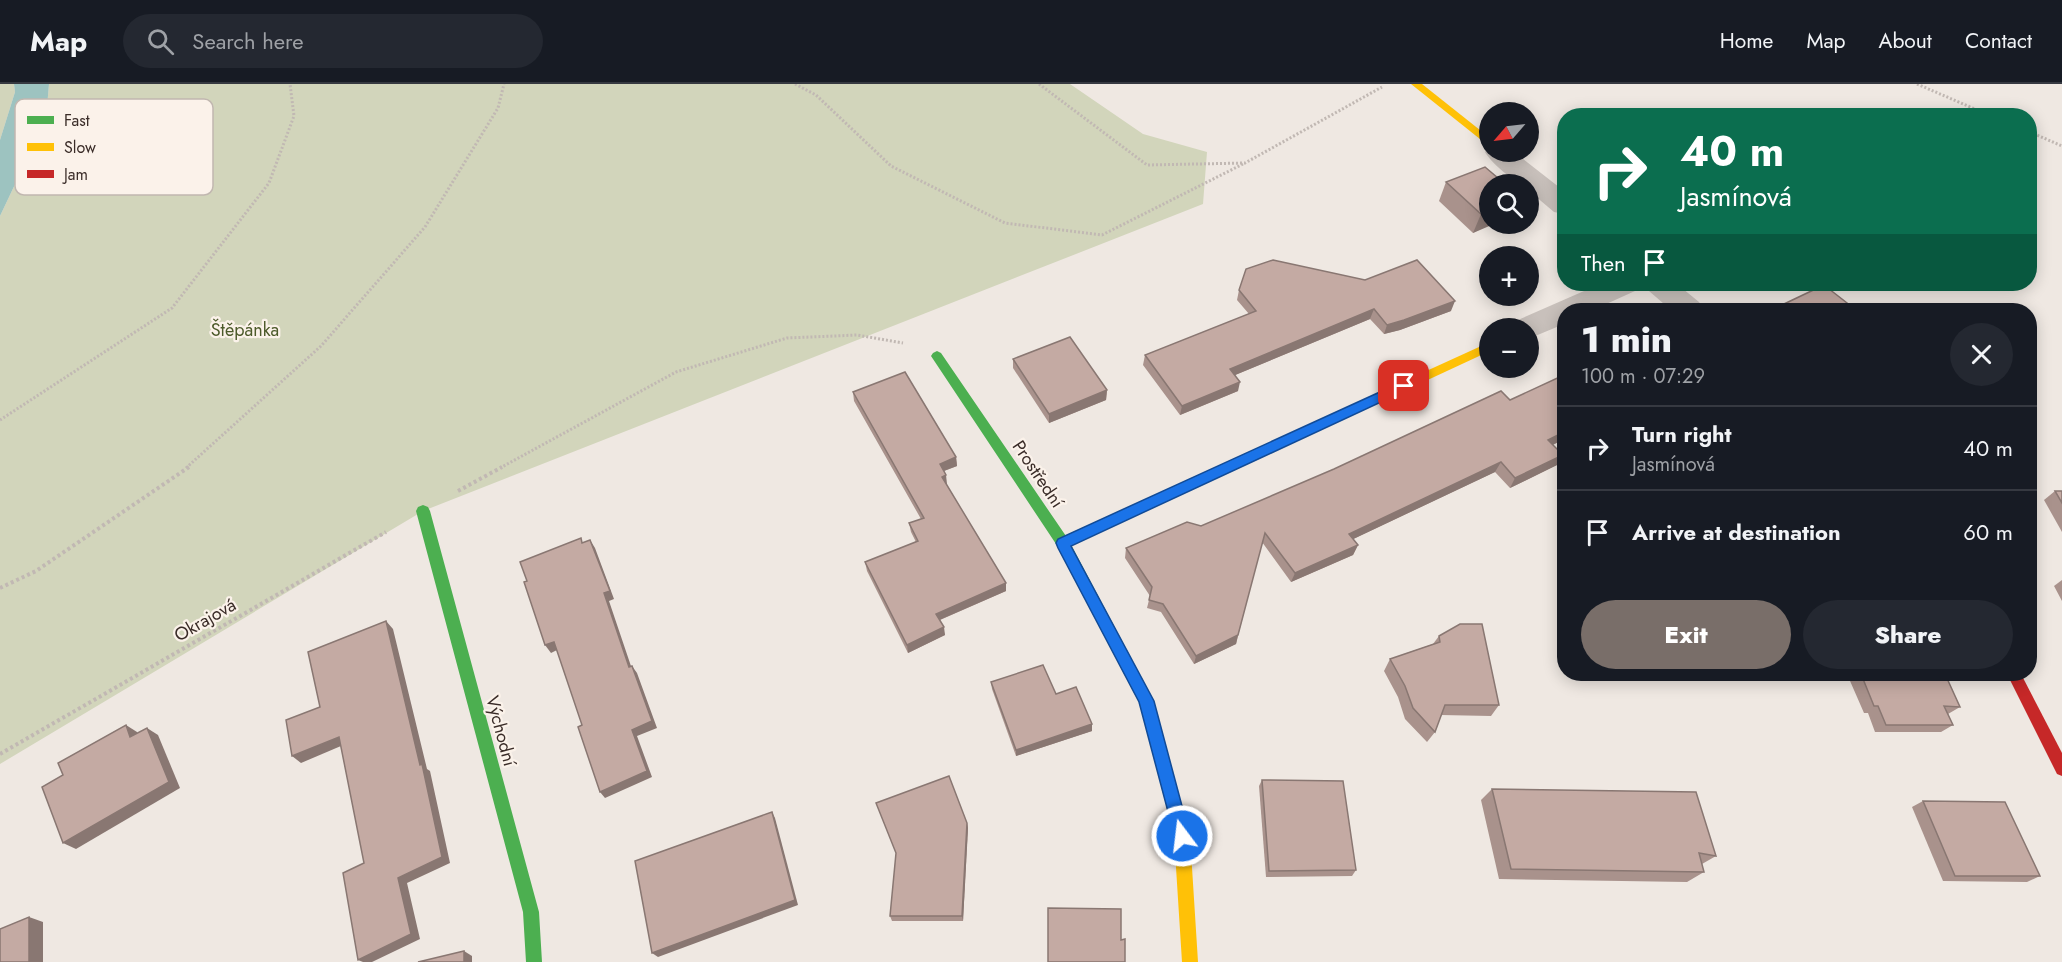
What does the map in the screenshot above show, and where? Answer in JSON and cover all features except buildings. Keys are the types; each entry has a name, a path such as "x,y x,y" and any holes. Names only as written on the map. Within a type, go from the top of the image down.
{"street":[{"path":"1416,84 1479,135"},
{"path":"1510,162 1557,200"},
{"path":"1583,303 1610,291"},
{"path":"1667,291 1681,303"},
{"path":"1539,323 1557,315"},
{"path":"1063,543 1479,351"},
{"name":"Prostřední","path":"937,356 1063,543 1146,701 1182,836 1190,962"},
{"name":"Východní","path":"423,511 531,912 534,962"},
{"path":"2018,681 2062,769"}],"path":[{"path":"0,420 172,308 269,183 294,116 290,84"},
{"path":"0,588 36,571 194,463 321,346 424,227 498,108 504,84"},
{"path":"795,84 816,94 891,165 1005,223 1102,236 1245,163 1388,84"},
{"path":"1039,84 1147,165 1245,163"},
{"path":"1917,84 1972,108"},
{"path":"2037,135 2062,146"},
{"name":"Okrajová","path":"0,754 423,511 676,372 787,338 857,335 896,341 937,356"}],"green space":[{"path":"0,84 14,84 15,92 0,140"},
{"name":"Štěpánka","path":"49,84 1070,84 1143,134 1207,152 1203,204 423,511 0,764 0,216 15,184 15,195 213,195 213,99 48,99"}],"water":[{"path":"14,84 49,84 48,99 15,99 15,184 0,216 0,140 15,92"}],"traffic: fast":[{"path":"937,356 1063,543 1146,701 1149,712"},
{"path":"423,511 531,912 534,962"}],"traffic: slow":[{"path":"1416,84 1479,135"},
{"path":"1063,543 1479,351"},
{"path":"1149,712 1182,836 1190,962"}],"traffic: jam":[{"path":"2018,681 2062,769"}],"route":[{"path":"1182,836 1146,701 1063,543 1404,386"}]}
